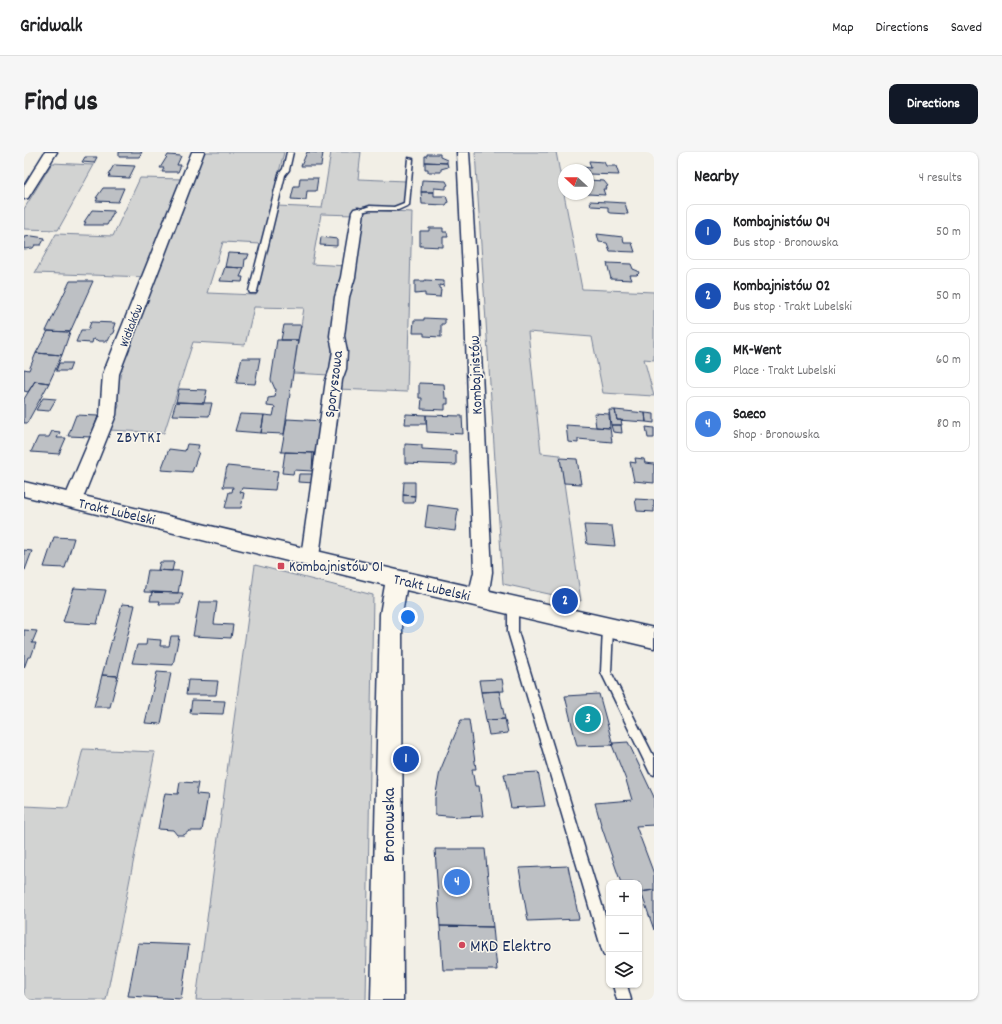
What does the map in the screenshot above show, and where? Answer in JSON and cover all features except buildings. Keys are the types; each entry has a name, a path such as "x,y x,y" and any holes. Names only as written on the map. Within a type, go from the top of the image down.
{"street":[{"path":"24,195 51,152"},
{"name":"Widłaków","path":"73,500 108,415 111,402 111,374 198,152"},
{"name":"Kombajnistów","path":"463,152 472,312 483,572 478,597"},
{"name":"Sporyszowa","path":"310,557 334,380 338,369 340,351 337,336 342,297 348,277 358,212"},
{"name":"Trakt Lubelski","path":"24,489 397,579 654,638"},
{"name":"Bronowska","path":"387,1000 388,765 391,614 397,579"}],"lane":[{"path":"253,291 282,174 286,170 290,152"},
{"path":"358,212 369,208 394,209 408,204 410,159"},
{"path":"513,605 513,632 606,940"},
{"path":"608,628 606,672 654,769"},
{"path":"621,988 624,1000"}],"shaded area":[{"path":"203,152 284,152 261,244 223,242 207,293 256,295 277,206 322,208 331,152 361,152 358,179 406,181 405,201 396,206 390,207 362,207 354,215 321,214 312,264 347,266 339,286 329,375 293,373 304,308 254,307 245,345 193,342 164,433 109,430 119,406 115,383"},
{"path":"475,152 556,152 558,164 558,200 565,200 582,289 654,292 654,360 644,359 654,396 603,393 592,337 528,332 541,453 560,455 581,601 503,584"},
{"path":"52,163 94,165 58,230 24,229 24,209"},
{"path":"140,178 184,179 146,277 35,273 56,234 113,236"},
{"path":"368,210 412,212 407,392 338,389 341,335 361,214"},
{"path":"255,565 373,595 366,1000 196,1000"},
{"path":"83,749 155,752 106,1000 24,1000 24,806 68,808"}],"place":[{"name":"Kombajnistów 01","path":"281,566"},
{"name":"Kombajnistów 02","path":"565,601"},
{"name":"MK-Went","path":"588,719"},
{"name":"Kombajnistów 04","path":"406,759"},
{"name":"Saeco","path":"457,882"},
{"name":"MKD Elektro","path":"462,945"}],"district":[{"name":"ZBYTKI","path":"139,436"}]}
